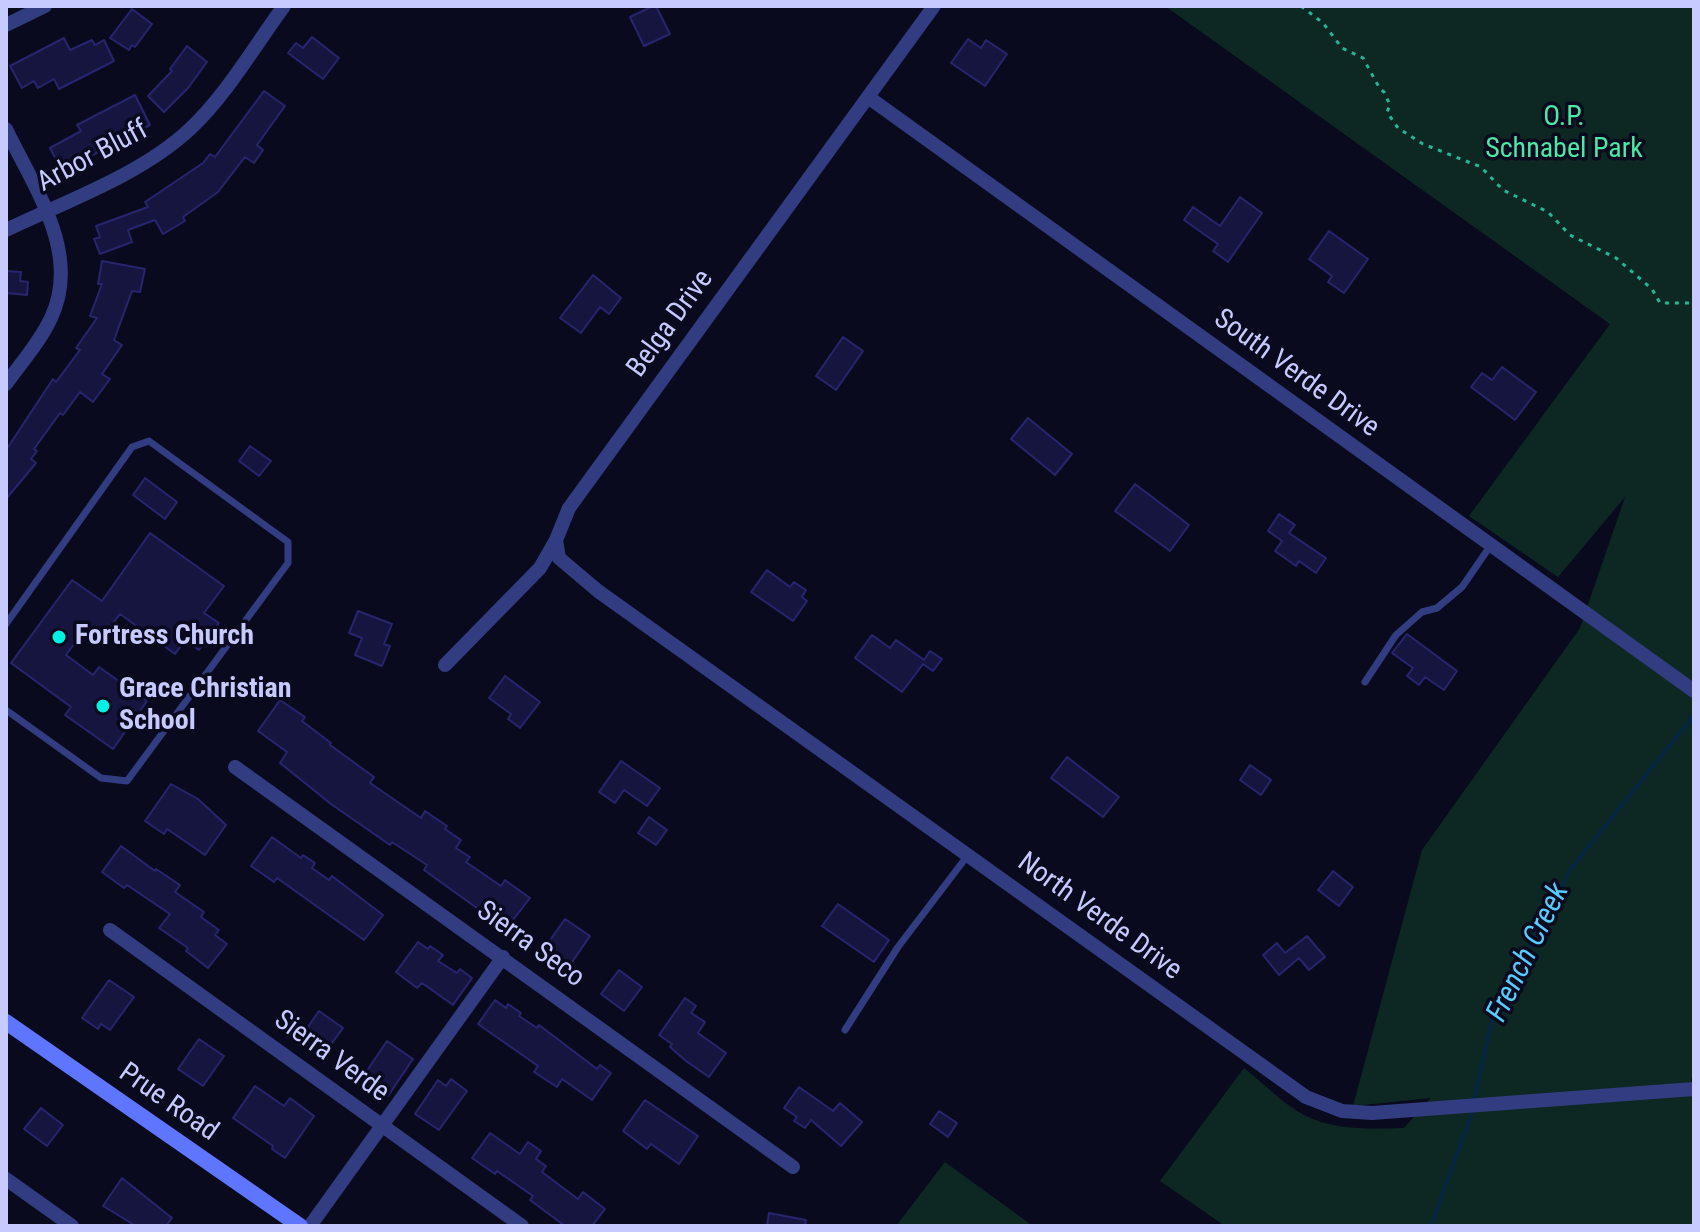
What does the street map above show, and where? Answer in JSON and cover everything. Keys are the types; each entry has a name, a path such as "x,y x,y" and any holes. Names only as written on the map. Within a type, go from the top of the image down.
{"main road":[{"name":"Prue Road","path":"6,1022 300,1226"}],"street":[{"path":"6,25 45,6"},
{"name":"Arbor Bluff","path":"6,230 151,159 191,128 220,95 284,6"},
{"name":"Belga Drive","path":"445,665 540,568 569,508 934,6"},
{"name":"South Verde Drive","path":"868,97 1694,691"},
{"path":"6,129 45,211 60,250 62,273 52,318 6,384"},
{"name":"North Verde Drive","path":"556,540 559,558 598,591 1306,1097 1342,1111 1372,1113 1690,1089"},
{"name":"Sierra Seco","path":"235,767 793,1167"},
{"name":"Sierra Verde","path":"110,930 522,1226"},
{"path":"310,1226 503,957"},
{"path":"6,1179 72,1226"}],"lane":[{"path":"6,624 132,447 149,441 288,542 288,563 127,781 101,778 6,710"},
{"path":"1365,682 1396,635 1422,612 1437,608 1462,587 1491,545"},
{"path":"845,1030 898,947 968,855"}],"path":[{"path":"1301,6 1323,23 1342,48 1363,58 1384,92 1390,105 1387,112 1398,128 1423,144 1481,167 1503,190 1548,212 1570,235 1629,267 1652,289 1660,303 1694,303"}],"green space":[{"name":"O.P. Schnabel Park","path":"1165,6 1694,6 1694,1077 1691,1078 1694,1226 1225,1226 1160,1181 1244,1068 1296,1110 1328,1124 1366,1129 1404,1128 1431,1098 1353,1106 1422,850 1580,628 1625,497 1558,577 1469,516 1610,324"},
{"path":"945,1162 1033,1226 896,1226"}],"building":[{"path":"656,6 670,34 644,46 630,17"},
{"path":"132,9 152,24 135,47 132,45 129,50 110,38"},
{"path":"312,37 339,58 323,79 288,53 296,43 303,48"},
{"path":"64,38 70,50 92,40 95,45 104,40 114,61 59,89 54,79 38,88 34,81 22,88 10,66"},
{"path":"968,39 981,48 986,40 1007,54 985,86 951,63"},
{"path":"187,46 207,62 188,88 164,112 148,96 172,71 170,69"},
{"path":"264,91 285,106 257,145 263,150 254,163 245,157 218,192 183,217 185,221 163,234 155,220 128,230 132,242 100,254 94,239 100,237 96,226 148,207 145,202 203,163 210,154 215,157"},
{"path":"135,95 150,125 62,171 50,148 81,131 77,125"},
{"path":"1240,197 1262,213 1228,262 1213,251 1218,244 1184,220 1193,207 1220,226"},
{"path":"1329,231 1368,259 1344,293 1328,282 1332,276 1309,259"},
{"path":"102,261 145,269 140,292 132,291 114,340 122,345 102,374 110,379 93,402 80,392 63,415 60,413 34,449 37,451 31,459 36,463 6,499 6,450 53,379 56,382 80,350 76,348 97,318 90,316 102,284 98,284"},
{"path":"6,271 21,272 20,281 28,282 27,295 6,293"},
{"path":"593,275 621,298 609,314 600,307 581,333 560,318"},
{"path":"843,337 863,351 836,390 816,376"},
{"path":"1502,367 1536,392 1515,420 1471,387 1482,373 1492,380"},
{"path":"1028,418 1072,454 1055,475 1011,439"},
{"path":"250,446 271,461 259,476 239,461"},
{"path":"145,478 177,502 165,519 133,495"},
{"path":"1135,484 1189,525 1170,551 1115,511"},
{"path":"1279,514 1295,525 1289,533 1326,558 1316,573 1299,561 1296,566 1275,551 1282,541 1268,531"},
{"path":"150,533 224,586 204,613 219,623 199,650 185,640 175,654 120,614 96,646 81,635 66,655 93,675 99,667 147,701 113,749 65,715 71,707 11,663 72,580 102,601"},
{"path":"767,570 790,587 794,582 806,590 802,597 807,601 793,621 751,592"},
{"path":"358,611 392,624 384,644 390,646 382,666 355,655 362,638 349,633"},
{"path":"1407,634 1457,671 1444,690 1425,677 1419,685 1407,676 1413,668 1392,653"},
{"path":"872,635 890,648 896,640 924,660 930,651 942,659 933,671 923,664 902,692 855,658"},
{"path":"505,676 540,702 520,728 508,719 511,714 489,698"},
{"path":"280,700 305,717 302,721 330,745 374,777 370,783 421,818 425,811 447,826 445,829 461,840 456,848 470,857 466,862 501,886 505,880 530,898 506,929 424,870 427,865 392,842 390,845 280,763 287,752 258,731"},
{"path":"1067,757 1119,797 1103,817 1051,778"},
{"path":"621,761 660,788 647,806 624,790 615,803 599,792"},
{"path":"1250,765 1271,780 1261,795 1240,780"},
{"path":"171,784 198,799 226,825 205,855 167,829 164,834 145,821"},
{"path":"649,817 667,830 656,845 638,833"},
{"path":"272,837 301,858 303,855 315,863 312,868 329,880 332,876 383,915 364,940 277,878 274,882 251,866"},
{"path":"121,846 180,885 175,892 204,912 201,917 219,930 215,935 227,944 208,968 186,951 188,948 159,928 170,914 102,872"},
{"path":"1333,871 1353,887 1339,906 1318,890"},
{"path":"838,904 889,940 874,962 822,926"},
{"path":"565,919 590,936 566,971 541,953"},
{"path":"1307,936 1325,957 1309,970 1299,958 1279,975 1263,955 1277,943 1285,953"},
{"path":"418,942 443,955 438,961 457,973 460,969 472,978 453,1005 422,983 417,988 396,972"},
{"path":"619,970 642,987 624,1011 601,994"},
{"path":"109,980 134,997 110,1030 101,1024 98,1029 82,1018"},
{"path":"685,998 696,1006 691,1013 705,1022 698,1033 726,1053 709,1077 686,1061 670,1047 672,1044 659,1035"},
{"path":"495,1000 506,1008 508,1004 521,1013 519,1016 537,1028 539,1025 597,1069 600,1065 611,1073 592,1100 562,1079 557,1087 534,1072 538,1066 478,1024"},
{"path":"319,1011 343,1028 327,1050 303,1034"},
{"path":"199,1039 224,1056 203,1086 178,1069"},
{"path":"387,1041 413,1059 388,1096 362,1078"},
{"path":"451,1079 467,1091 439,1130 415,1114 438,1080 446,1086"},
{"path":"255,1086 284,1106 290,1098 314,1116 285,1158 233,1118"},
{"path":"799,1087 833,1111 840,1103 862,1122 841,1146 811,1120 805,1128 794,1121 797,1117 784,1108"},
{"path":"645,1100 698,1136 679,1164 651,1144 647,1149 623,1131"},
{"path":"41,1108 63,1125 47,1146 24,1129"},
{"path":"939,1111 957,1123 948,1137 930,1124"},
{"path":"490,1133 520,1154 528,1142 541,1151 536,1159 546,1166 542,1172 578,1199 583,1192 605,1209 592,1226 565,1226 530,1200 533,1196 472,1158"},
{"path":"122,1178 172,1218 166,1226 136,1226 103,1206"},
{"path":"769,1213 806,1220 805,1226 767,1226"}],"waterway":[{"name":"French Creek","path":"1431,1226 1470,1118 1492,1019 1570,870 1694,715"}],"place":[{"name":"Fortress Church","path":"59,637"},
{"name":"Grace Christian School","path":"103,706"}]}
